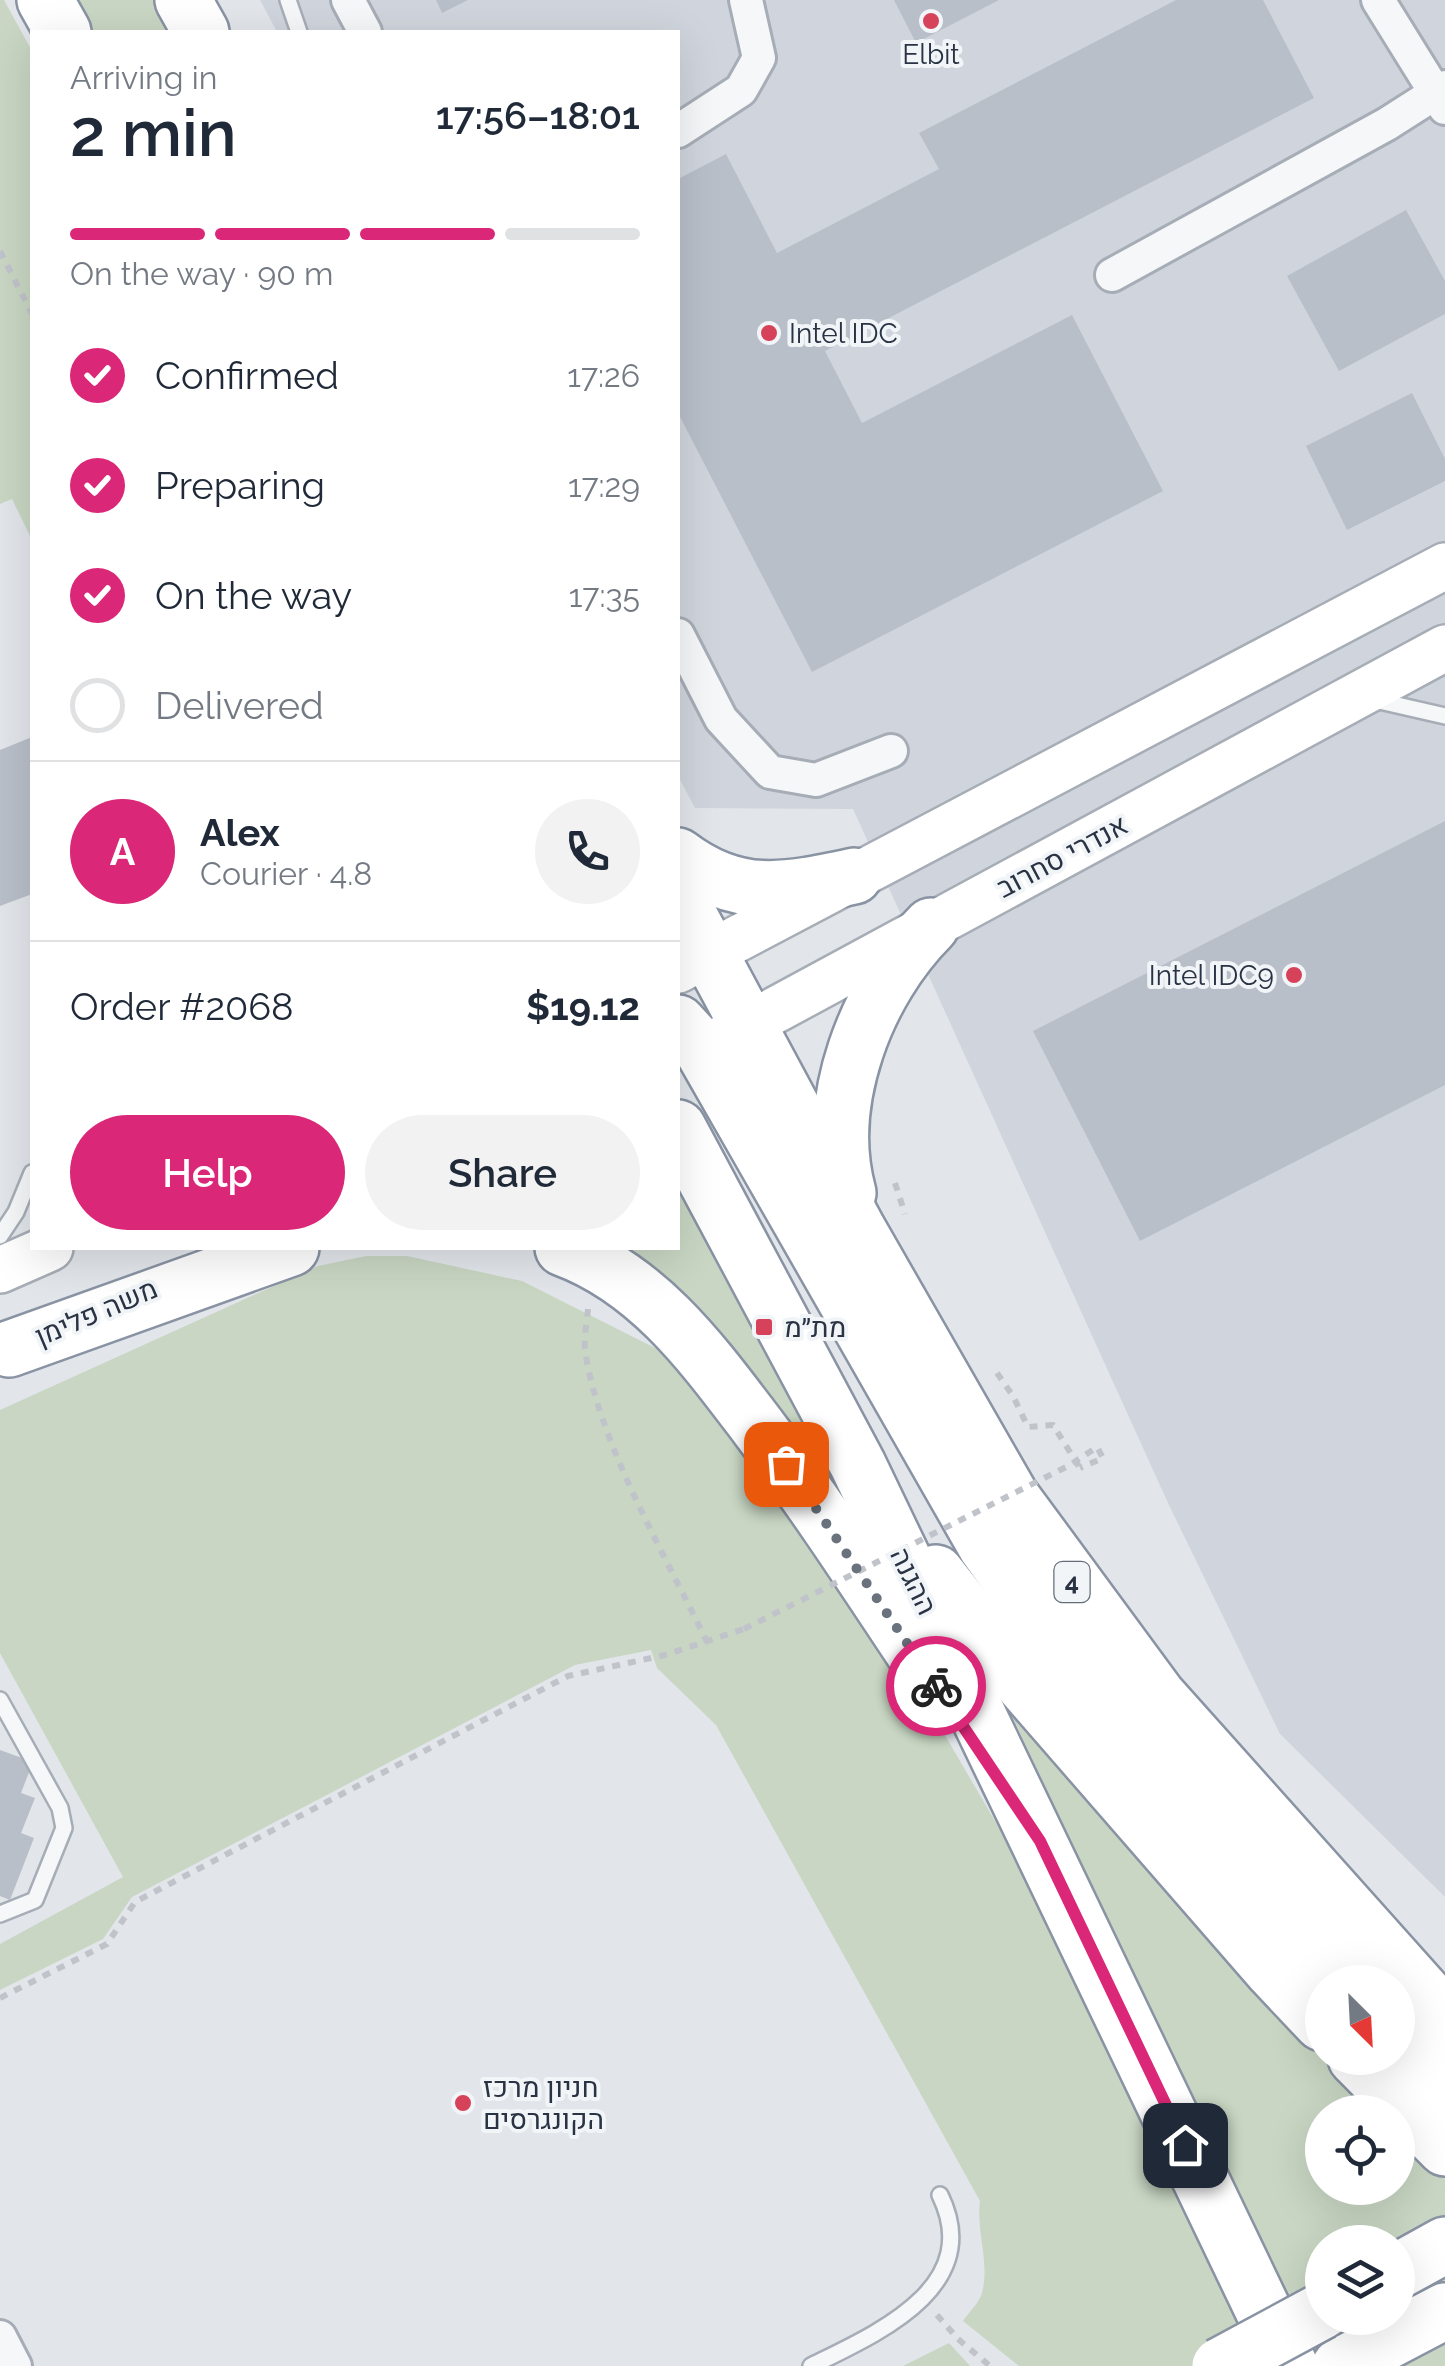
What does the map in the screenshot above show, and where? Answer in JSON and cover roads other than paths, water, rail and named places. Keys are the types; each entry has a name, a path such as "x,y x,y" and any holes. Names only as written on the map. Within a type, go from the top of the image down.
{"highway":[{"path":"45,0 62,30"},
{"path":"183,0 200,30"},
{"path":"680,858 698,871 742,888 774,890 854,876"},
{"name":"4","path":"680,904 693,962 701,1040 884,1230 1010,1495 1158,1696 1445,2017"},
{"path":"884,1230 840,1150 851,1069 881,992 910,947 931,926"},
{"path":"701,1040 986,1546 1152,1766 1333,1965"},
{"name":"ההגנה","path":"680,1132 858,1465 1290,2366"},
{"path":"4,1350 286,1250"},
{"path":"584,1256 658,1306 691,1342 795,1476 1040,1841"},
{"path":"858,1465 945,1586 1025,1686 1305,2004"},
{"path":"1336,1898 1426,1955 1445,1972"},
{"path":"1415,2051 1445,2083"},
{"path":"1373,2075 1445,2148"},
{"path":"1415,2262 1445,2245"},
{"path":"1340,2366 1445,2311"},
{"path":"1220,2366 1305,2320"}],"street":[{"path":"348,0 364,30"},
{"path":"680,130 741,90 759,58 746,0"},
{"path":"1112,275 1442,96 1378,0"},
{"path":"693,962 1445,566"},
{"path":"680,639 721,719 770,772 816,780 891,751"},
{"name":"אנדרי סחרוב","path":"701,1040 931,926 1445,648"},
{"path":"0,1270 45,1250"},
{"name":"משה פלימן","path":"4,1350 241,1250"},
{"path":"0,2338 15,2366"}],"lane":[{"path":"288,0 298,30"},
{"path":"1356,698 1402,704 1445,716"},
{"path":"0,1236 16,1212 30,1178"},
{"path":"0,1700 60,1808 64,1828 34,1900 0,1914"},
{"path":"811,2366 888,2323 935,2288 950,2254 951,2226 940,2195"}],"place":[{"name":"Elbit","path":"931,21"},
{"name":"Intel IDC","path":"769,333"},
{"name":"Intel IDC9","path":"1294,975"},
{"name":"מת״מ","path":"764,1327"},
{"name":"חניון מרכז הקונגרסים","path":"463,2103"}]}
